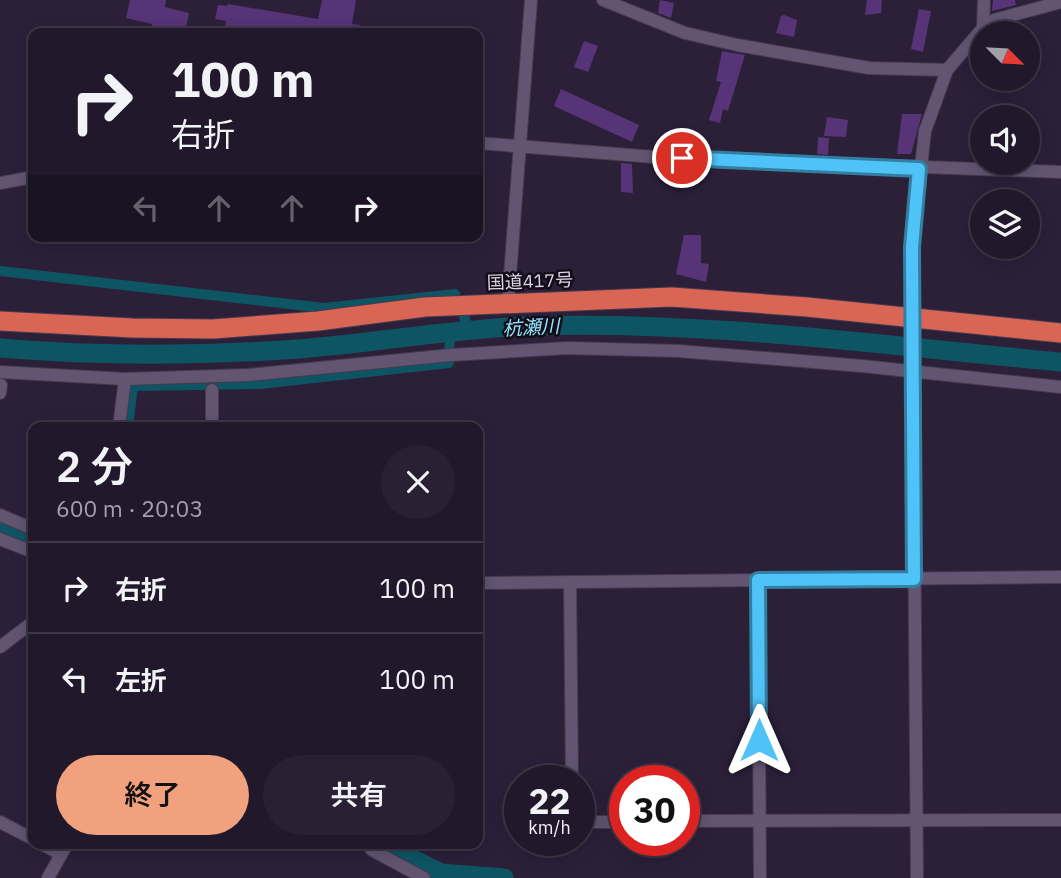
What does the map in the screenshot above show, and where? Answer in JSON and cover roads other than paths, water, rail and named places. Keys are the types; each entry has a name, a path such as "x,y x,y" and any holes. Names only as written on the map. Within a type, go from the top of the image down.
{"highway":[{"name":"国道417号","path":"0,321 213,329 508,302 672,297 913,326 1061,333"}],"street":[{"path":"508,302 531,0"},
{"path":"605,0 623,0"},
{"path":"605,0 685,33 737,45 869,68 903,66 947,70"},
{"path":"984,0 984,21"},
{"path":"993,21 1061,2"},
{"path":"917,878 912,247 925,131 947,70 970,44"},
{"path":"483,143 654,157 1061,173"},
{"path":"0,183 28,178"},
{"path":"0,383 248,375 451,355 568,348 679,351 913,370 1061,387"},
{"path":"120,422 125,380"},
{"path":"212,390 212,422"},
{"path":"0,515 28,527"},
{"path":"0,539 28,550"},
{"path":"483,583 1061,577"},
{"path":"758,580 760,878"},
{"path":"570,582 572,765"},
{"path":"0,647 28,626"},
{"path":"700,821 1061,820"},
{"path":"0,822 28,836"},
{"path":"48,878 64,849"},
{"path":"371,849 424,878"}],"waterway":[{"path":"0,271 324,308 455,294"},
{"path":"464,316 468,331"},
{"name":"杭瀬川","path":"0,348 106,354 212,353 314,348 497,328 595,325 795,336 1061,362"},
{"path":"449,350 451,333"},
{"path":"129,422 133,386 260,384 449,363"},
{"path":"0,529 28,540"},
{"path":"393,849 441,873 504,878"}]}
